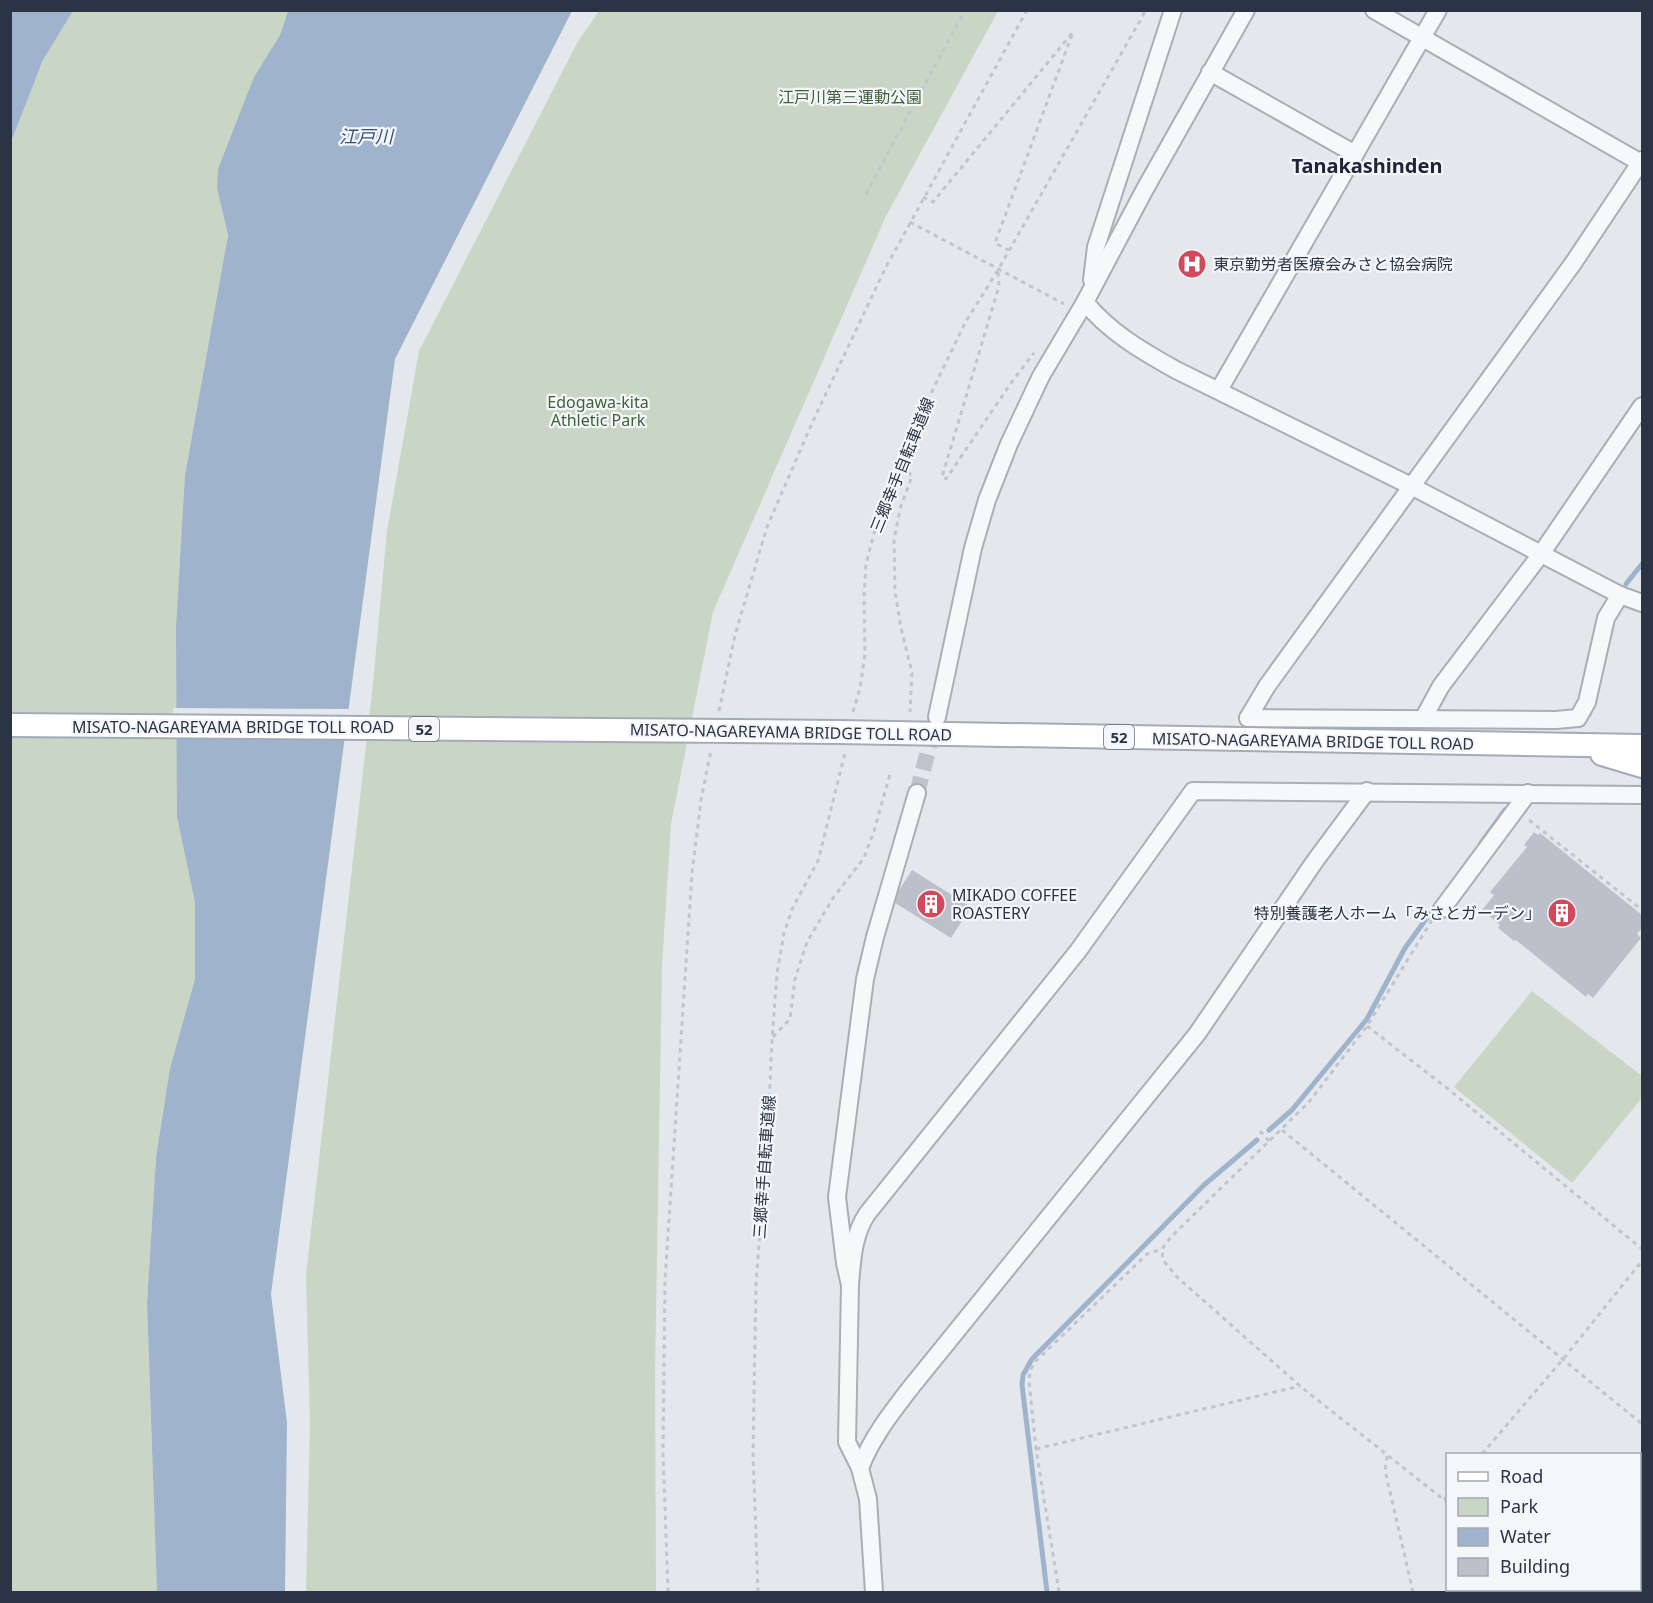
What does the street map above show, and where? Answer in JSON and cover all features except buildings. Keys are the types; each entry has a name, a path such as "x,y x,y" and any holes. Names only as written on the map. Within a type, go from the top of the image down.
{"main road":[{"name":"MISATO-NAGAREYAMA BRIDGE TOLL ROAD","path":"10,725 842,743 956,734 1642,746"},
{"name":"MISATO-NAGAREYAMA BRIDGE TOLL ROAD","path":"1571,746 1642,766"}],"street":[{"path":"1082,300 1096,247 1173,10"},
{"path":"937,717 973,548 990,490 1009,444 1041,376 1082,300 1246,10"},
{"path":"1374,10 1642,161 1574,262 1267,686 1248,718 1556,720 1578,718 1587,702 1606,618 1620,595"},
{"path":"1219,390 1438,10"},
{"path":"1210,72 1355,154"},
{"path":"1082,300 1097,317 1139,349 1176,370 1411,486 1620,595 1641,597"},
{"path":"1423,719 1441,687 1541,554 1642,406"},
{"path":"874,1593 868,1499 860,1467 847,1442 850,1285 858,1230 867,1214 1078,951 1193,790 1642,795"},
{"path":"860,1467 879,1430 912,1386 1197,1034 1315,861 1367,791"},
{"path":"850,1285 837,1197 865,979 916,793"},
{"path":"1442,909 1528,793"}],"path":[{"path":"866,194 965,10"},
{"path":"719,712 735,634 767,527 823,400 885,269 1027,10"},
{"name":"三郷幸手自転車道線","path":"853,712 860,688 865,654 866,564 877,522 924,408 965,323 998,270 1146,10"},
{"path":"923,196 933,202 1073,32 995,243 1008,250"},
{"path":"910,222 998,270 1082,300"},
{"path":"998,270 999,286 942,477 946,479 1036,350"},
{"path":"902,465 912,476 900,509 894,540 896,591 901,628 912,673 910,712"},
{"name":"三郷幸手自転車道線","path":"758,1593 753,1454 756,1284 777,974 784,933 794,907 818,861 842,743"},
{"path":"668,1593 663,1451 666,1280 692,873 701,800 712,745"},
{"path":"772,1039 790,1019 795,979 807,942 833,898 864,858 890,774"},
{"path":"1515,809 1642,910"},
{"path":"1059,1593 1036,1449 1029,1381 1030,1371 1035,1362 1147,1254 1162,1249 1170,1238 1309,1102 1367,1026 1425,931 1442,909"},
{"path":"1367,1026 1448,1089 1642,1249"},
{"path":"1282,1130 1642,1424"},
{"path":"1260,1131 1270,1142"},
{"path":"1162,1249 1163,1260 1177,1277 1300,1386 1444,1500 1446,1498"},
{"path":"1484,1453 1642,1261"},
{"path":"1036,1449 1300,1386"},
{"path":"1387,1456 1385,1470 1413,1593"}],"green space":[{"path":"73,11 288,11 280,35 254,77 217,188 228,235 185,475 177,817 195,903 195,979 170,1068 156,1157 147,1303 157,1592 11,1592 11,142 43,60"},
{"name":"Edogawa-kita Athletic Park","path":"599,11 998,11 886,216 713,612 671,824 662,965 655,1373 656,1592 306,1592 310,1423 306,1275 373,683 387,531 419,351 577,43"},
{"path":"1532,991 1642,1076 1642,1098 1572,1183 1454,1087"}],"water":[{"path":"11,10 73,11 43,60 11,142"},
{"name":"江戸川","path":"288,11 572,11 395,359 271,1294 287,1423 285,1592 157,1592 147,1303 156,1157 170,1068 195,979 195,903 177,817 176,628 185,475 228,235 217,188 218,169 254,77 280,35"}],"pier":[{"path":"173,708 352,709 348,740 173,738"}],"waterway":[{"path":"1626,584 1642,564"},
{"path":"1481,843 1505,810"},
{"path":"1269,1130 1292,1110 1367,1019 1405,948 1437,904"},
{"path":"1047,1592 1022,1385 1023,1375 1032,1359 1204,1185 1257,1140"}],"tunnel":[{"path":"917,793 935,724"}],"place":[{"name":"東京勤労者医療会みさと協会病院","path":"1192,264"},
{"name":"MIKADO COFFEE ROASTERY","path":"931,904"},
{"name":"特別養護老人ホーム「みさとガーデン」","path":"1562,913"}],"district":[{"name":"Tanakashinden","path":"1367,165"}],"park label":[{"name":"江戸川第三運動公園","path":"850,97"}]}
